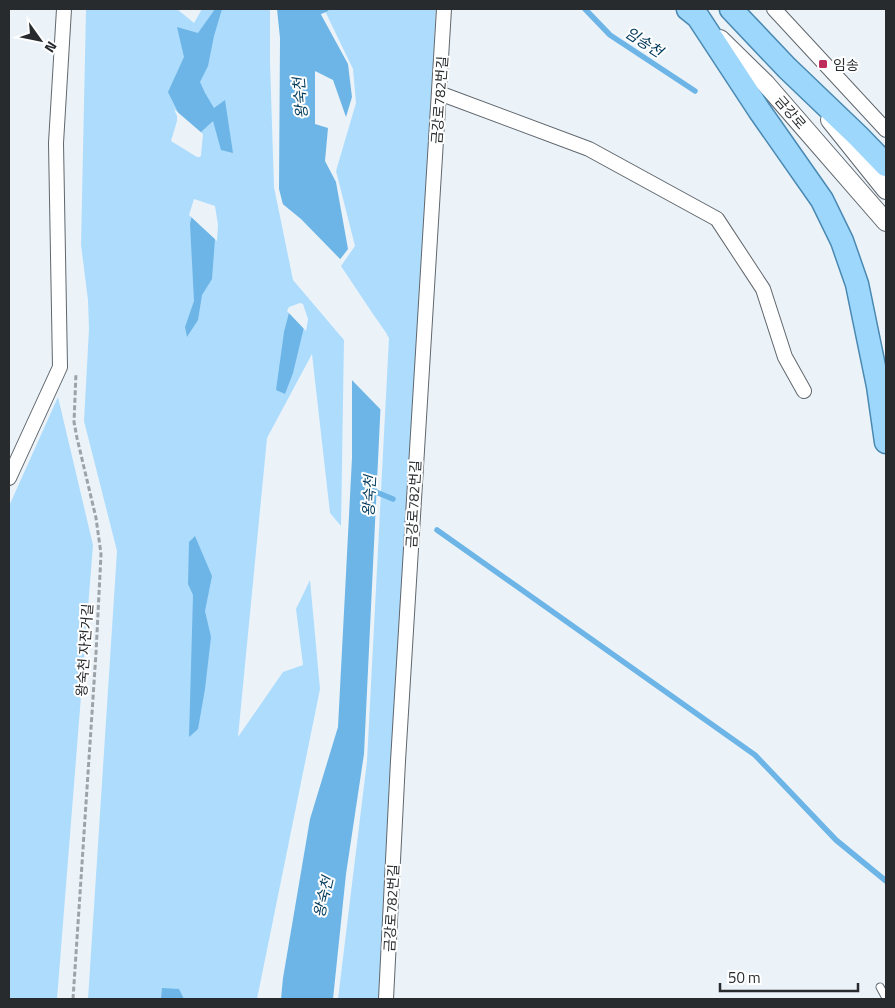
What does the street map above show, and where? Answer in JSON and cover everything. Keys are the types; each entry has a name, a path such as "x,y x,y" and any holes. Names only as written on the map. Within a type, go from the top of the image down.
{"main road":[{"name":"금강로","path":"731,9 787,68"},
{"path":"693,13 758,110 822,200 842,241 857,284 878,386 886,442"},
{"path":"787,68 886,165"}],"street":[{"path":"9,478 60,367 56,143 64,9"},
{"name":"금강로782번길","path":"386,999 398,751 444,9"},
{"path":"774,9 886,130"},
{"name":"금강로","path":"693,13 766,84 886,222"},
{"name":"금강로","path":"787,68 886,190"},
{"path":"439,93 589,149 717,218 763,289 785,357 804,391"}],"lane":[{"path":"880,987 886,998"}],"path":[{"name":"왕숙천 자전거길","path":"73,999 101,554 96,518 74,422 76,365"}],"shaded area":[{"path":"86,9 177,9 194,23 202,9 270,9 274,187 293,280 344,340 341,526 330,513 312,354 267,438 238,737 283,672 303,665 296,609 310,580 320,689 257,999 88,999 117,551 84,421 89,329 88,300 81,245"},
{"path":"324,9 436,9 383,999 338,999 367,761 389,338 341,266 355,246 336,171 356,103 353,69"},
{"path":"58,397 93,545 57,999 9,999 9,506"}],"water":[{"path":"215,9 222,9 208,66 200,82 214,108 225,100 233,153 221,150 213,121 201,132 199,155 168,92 184,57 177,27 198,33"},
{"name":"왕숙천","path":"277,9 318,9 348,64 352,97 346,117 333,80 315,71 315,124 328,128 325,161 336,182 348,249 335,266 384,335 364,754 346,874 333,999 281,999 310,819 338,727 352,458 352,335 301,275 279,189 280,38"},
{"path":"195,201 216,225 212,279 202,295 198,320 187,337 185,327 194,301 190,224"},
{"path":"290,309 306,319 293,373 285,394 276,390 284,332"},
{"path":"195,536 212,576 205,611 211,637 198,729 189,737 193,595 188,584 189,542"},
{"path":"162,988 179,989 184,999 161,999"}],"pier":[{"path":"174,109 203,134 200,157 171,141 177,121"},
{"path":"194,199 215,206 218,225 217,241 189,215"},
{"path":"279,201 301,219 342,261 338,266 387,334 383,412 349,377 349,336 299,276"},
{"path":"300,303 303,304 308,319 306,331 287,311 289,307"}],"waterway":[{"name":"임송천","path":"312,13 326,9"},
{"name":"임송천","path":"585,9 610,35 695,91"},
{"name":"왕숙천","path":"371,490 393,499"},
{"path":"437,530 755,755 836,840 886,881"}],"place":[{"name":"임송","path":"823,64"}]}
